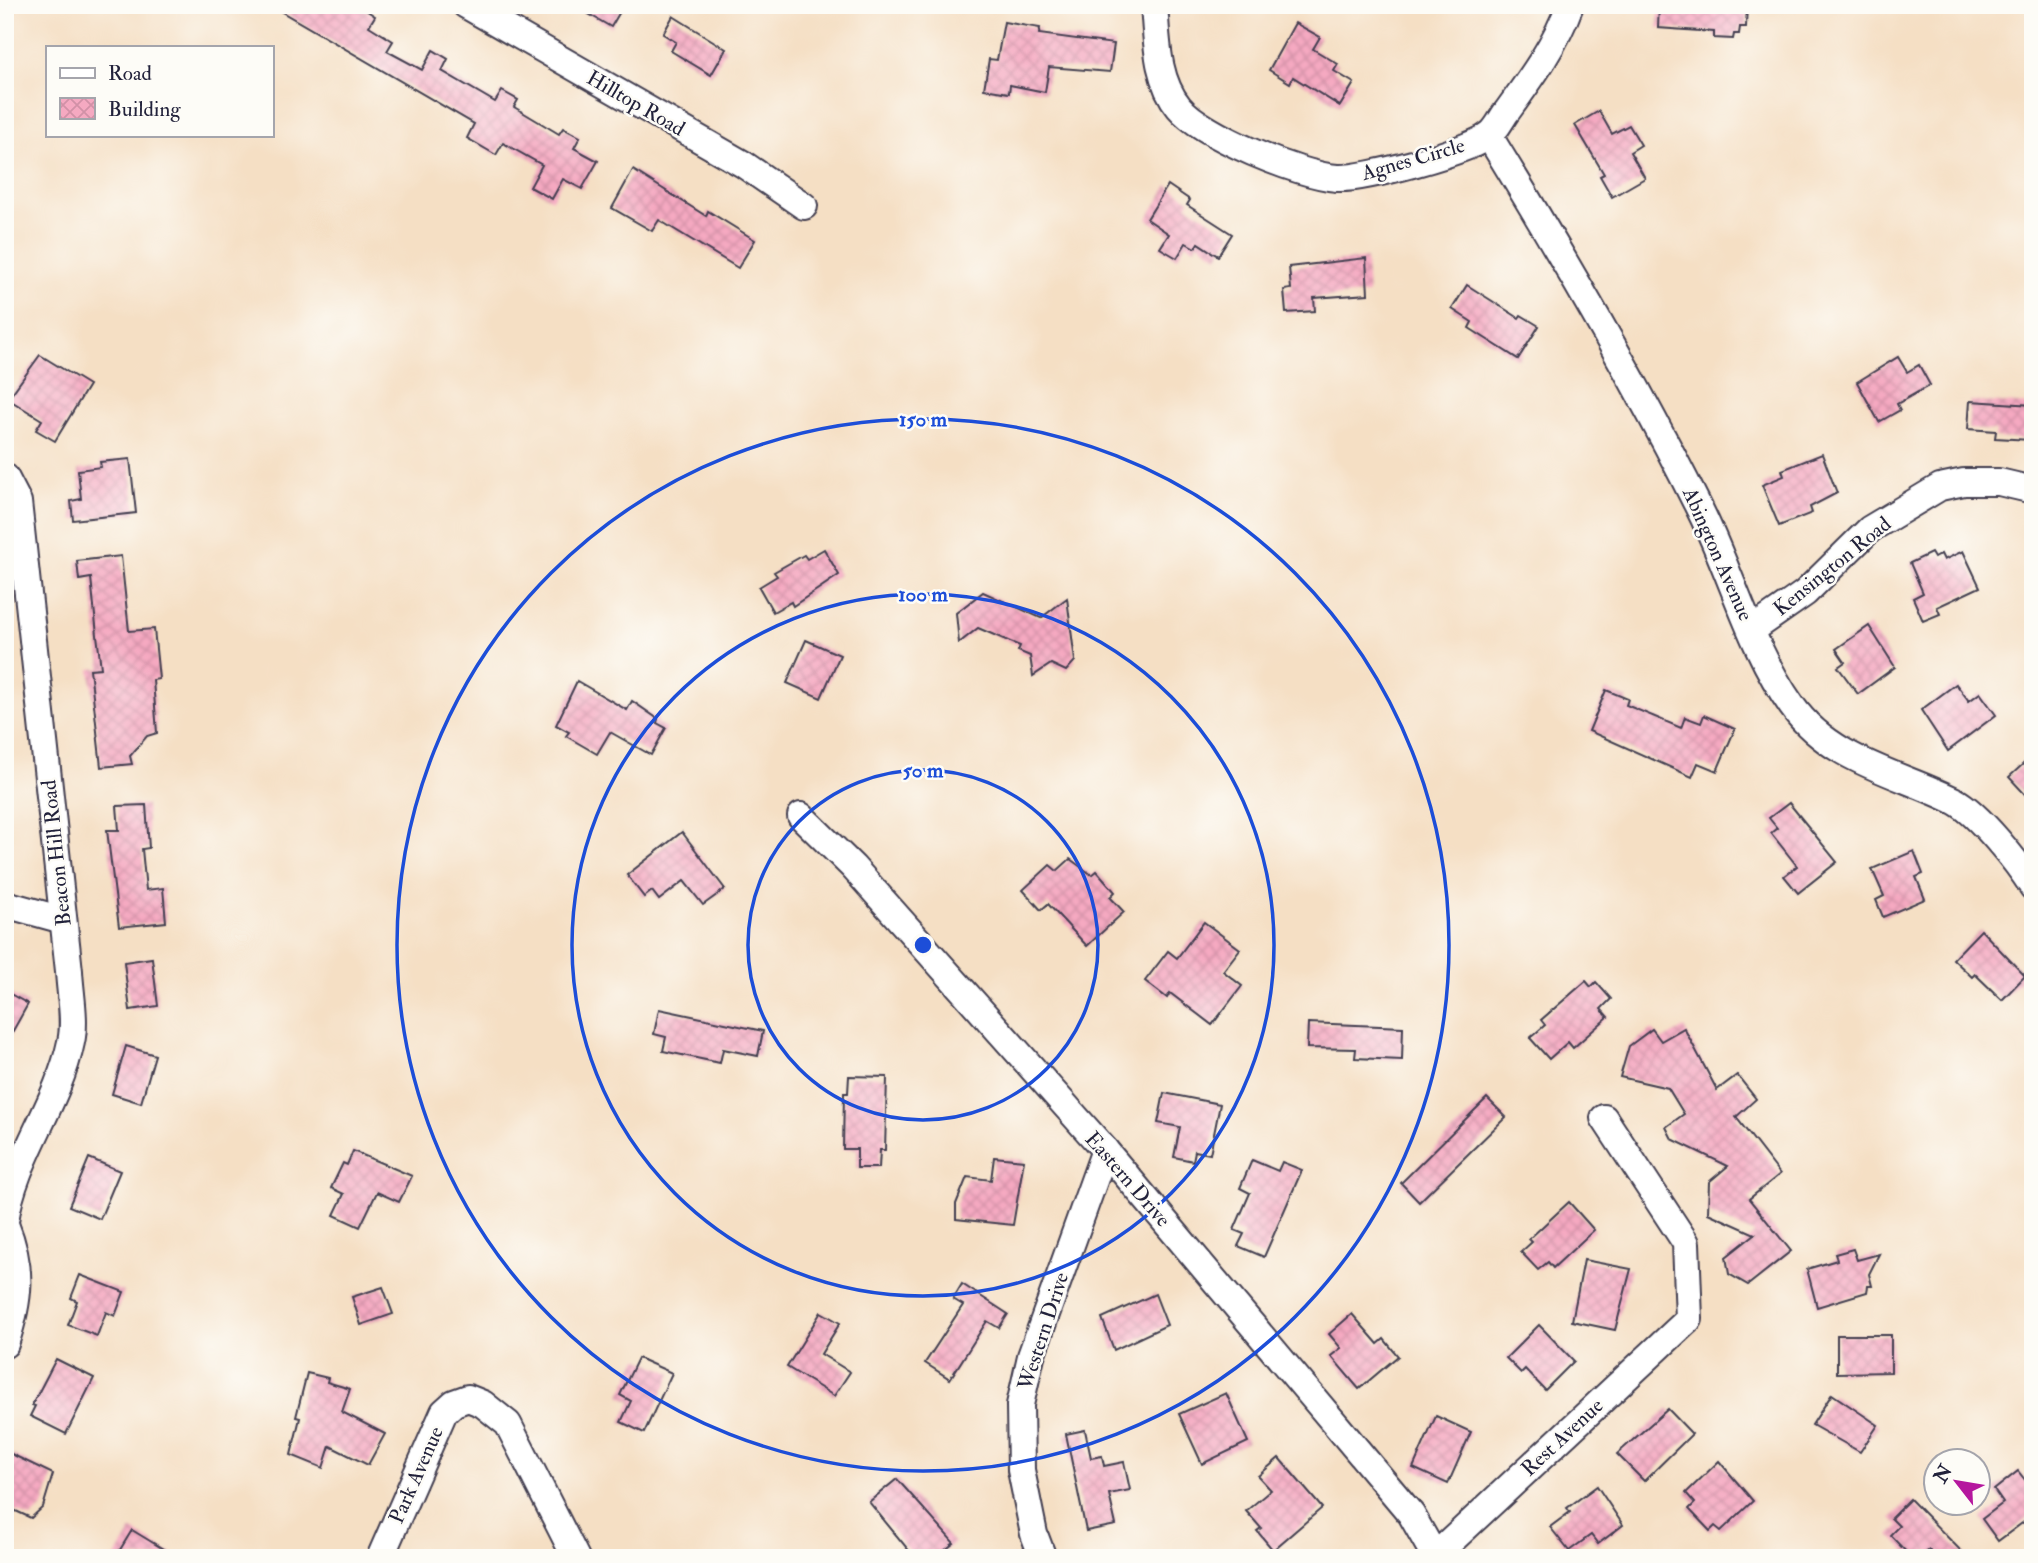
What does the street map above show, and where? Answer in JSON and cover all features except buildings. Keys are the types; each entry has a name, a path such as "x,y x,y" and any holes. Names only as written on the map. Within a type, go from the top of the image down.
{"street":[{"name":"Hilltop Road","path":"466,5 743,164 804,206"},
{"name":"Agnes Circle","path":"1154,5 1159,64 1178,106 1204,127 1252,152 1337,178 1433,158 1489,136 1534,74 1557,35 1570,5"},
{"name":"Abington Avenue","path":"1489,136 1582,287 1667,444 1718,546 1761,653 1793,708 1830,744 1887,775 1957,802 2015,858 2033,887"},
{"name":"Beacon Hill Road","path":"5,477 18,502 63,920 72,1041 47,1109 9,1195 7,1232 20,1282 5,1344"},
{"name":"Kensington Road","path":"1752,630 1805,593 1870,528 1940,487 1964,482 1999,482 2033,490"},
{"name":"Eastern Drive","path":"801,816 853,867 1105,1150 1411,1514 1436,1557"},
{"path":"5,904 63,920"},
{"name":"Rest Avenue","path":"1436,1557 1689,1319 1686,1243 1604,1118"},
{"name":"Western Drive","path":"1043,1558 1021,1470 1020,1405 1031,1356 1105,1150"},
{"name":"Park Avenue","path":"380,1558 444,1412 454,1403 468,1398 498,1414 508,1424 576,1558"}]}
